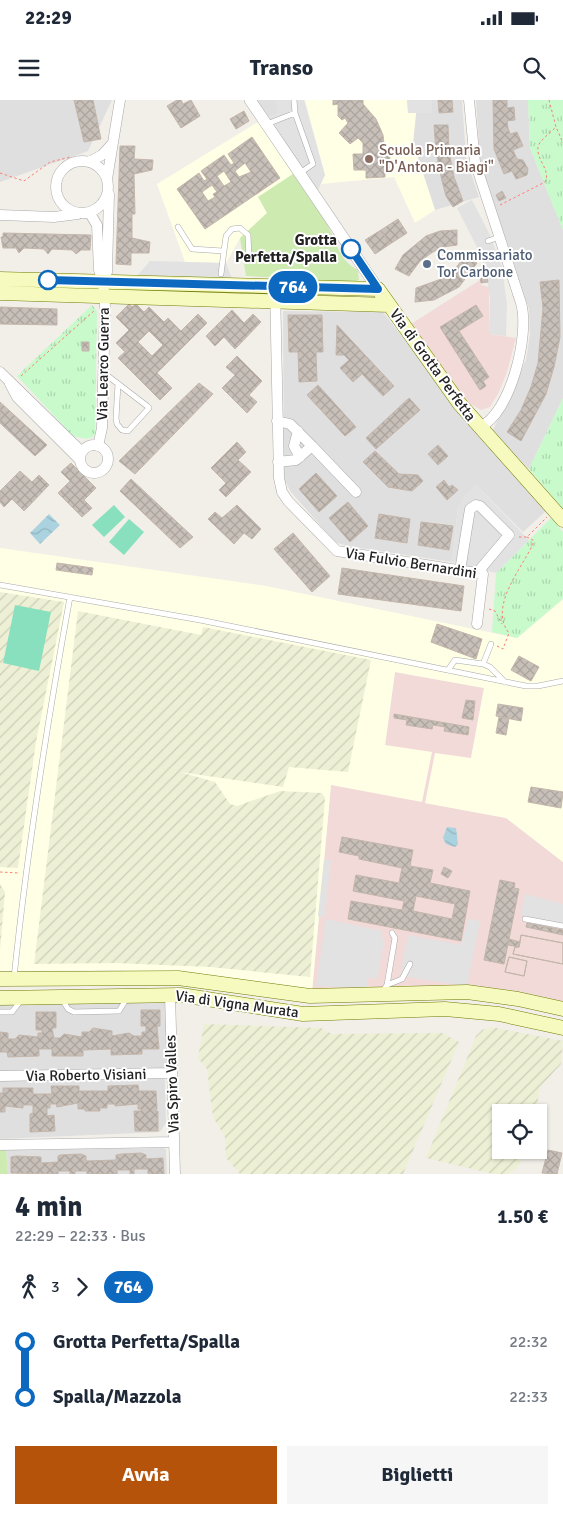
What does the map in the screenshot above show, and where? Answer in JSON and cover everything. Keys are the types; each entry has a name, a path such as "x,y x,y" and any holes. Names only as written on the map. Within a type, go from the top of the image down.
{"main road":[{"path":"0,279 102,294 275,286 378,289"},
{"name":"Via di Grotta Perfetta","path":"378,289 436,374 480,427 559,514"},
{"path":"0,293 102,294 389,305"},
{"name":"Via di Vigna Murata","path":"7,979 158,977 205,980 304,996 384,989 474,993 518,999 563,1010"},
{"name":"Via di Vigna Murata","path":"0,998 170,994 210,998 298,1014 445,1009 485,1012 563,1028"}],"street":[{"path":"0,215 54,217 85,213 102,205 108,192 107,179 120,100"},
{"name":"Via di Grotta Perfetta","path":"250,100 378,289"},
{"path":"469,100 473,156 524,314 522,348 515,374 492,419 480,427"},
{"path":"90,162 102,155 113,143"},
{"path":"20,216 48,210 54,202 57,179 64,168 77,161 90,162 101,168 107,179"},
{"path":"56,191 65,207 85,213"},
{"name":"Via Learco Guerra","path":"102,294 108,266 108,192"},
{"name":"Via Learco Guerra","path":"85,213 97,225 102,294 104,373 102,433 98,446"},
{"name":"Via Fulvio Bernardini","path":"275,286 278,462 280,485 288,501 337,551 483,574 477,624"},
{"path":"0,372 22,392 81,456 84,468 91,472 104,470 108,457 104,449 98,446 88,446 81,456"},
{"path":"277,421 290,424 298,430 356,492"},
{"path":"298,430 294,446 300,457"},
{"path":"278,462 292,461 300,457 312,446"},
{"path":"460,571 470,509 476,505 480,506 509,535 476,573"},
{"path":"382,1012 384,989"},
{"name":"Via Spiro Valles","path":"170,994 174,1174"},
{"name":"Via Roberto Visiani","path":"0,1076 171,1073"},
{"path":"0,1145 174,1142"}],"lane":[{"path":"294,100 295,113 313,164 300,174"},
{"path":"266,124 295,113"},
{"path":"178,227 192,249 223,251"},
{"path":"221,274 226,236 232,229 240,228 248,235 250,259"},
{"path":"488,241 499,237"},
{"path":"499,273 510,269"},
{"path":"104,373 118,384 148,408 128,431 122,430 117,424 118,384"},
{"path":"0,585 200,620 506,682 534,686 563,681"},
{"path":"7,979 25,874 44,738 70,597"},
{"path":"482,664 491,644"},
{"path":"448,670 455,660 482,664 490,667 506,682"},
{"path":"525,919 563,926"},
{"path":"384,989 394,938 392,933"},
{"path":"384,989 402,979 410,964"},
{"path":"0,1012 16,1009 22,997"}],"path":[{"path":"549,100 556,127 563,142"},
{"path":"490,210 545,182 546,173 538,151 539,145 556,127"},
{"path":"0,173 26,181 50,162 71,157"},
{"path":"21,376 97,309 102,294"},
{"path":"527,538 559,514"},
{"path":"503,625 504,606 512,582 533,544 533,540 509,535"},
{"path":"489,608 495,611 510,633 503,650 491,644"},
{"path":"0,872 25,874"}],"shaded area":[{"path":"0,100 112,100 88,151 0,182"},
{"path":"257,100 276,100 278,113 269,117"},
{"path":"275,100 304,100 325,175 317,192 269,117 278,113"},
{"name":"Scuola Primaria \"D'Antona - Biagi\"","path":"305,100 407,100 408,112 416,113 413,143 435,210 415,223 394,177 321,184 325,175"},
{"path":"407,100 462,100 466,158 479,197 435,210 413,143 416,113"},
{"path":"407,100 432,100 432,113 408,113"},
{"path":"476,100 528,100 530,148 563,230 563,398 529,469 492,432 526,360 530,334 529,309 480,160"},
{"path":"258,122 293,174 259,197 267,213 240,238 226,263 185,262 157,184"},
{"path":"472,200 490,235 502,267 507,305 506,336 489,334 490,298 485,267 457,208"},
{"path":"150,261 226,263 233,281 136,277"},
{"path":"480,280 481,285 489,287 489,334 516,338 507,372 499,392 490,407 481,410 467,402 411,324"},
{"path":"283,311 383,312 466,419 546,511 523,532 476,485 458,507 452,562 347,546 335,542 291,492 284,479"},
{"path":"476,485 529,540 496,573 452,562 458,507 463,497"},
{"path":"0,548 266,586 517,638 563,599 563,862 506,818 425,803 435,753 471,758 484,688 395,672 385,745 432,752 422,802 331,785 312,992 208,975 114,970 0,971"},
{"path":"0,592 64,602 36,742 18,868 0,867"},
{"path":"78,611 201,635 203,627 371,660 348,772 289,767 283,787 180,772 215,782 230,804 237,806 280,791 322,793 325,798 310,977 210,967 115,963 34,964"},
{"path":"395,672 484,688 471,758 425,803 506,818 563,862 563,1002 517,991 470,986 312,992 331,784 385,746"},
{"path":"324,860 331,860 325,917 318,916"},
{"path":"0,884 5,892 0,950"},
{"path":"525,894 563,904 563,924 521,915"},
{"path":"326,919 382,931 381,937 384,942 377,979 369,977 366,988 316,986"},
{"path":"468,919 480,921 467,986 400,976 408,935 461,945"},
{"path":"167,1002 168,1070 0,1071 0,1004"},
{"path":"204,1024 321,1028 332,1034 442,1033 459,1042 403,1174 240,1174 226,1158 225,1137 213,1117 207,1069 198,1058"},
{"path":"491,1027 563,1041 561,1064 540,1087 537,1104 492,1104 492,1159 522,1159 516,1169 508,1174 494,1174 426,1158 476,1036 482,1030"},
{"path":"161,1076 165,1080 166,1123 160,1132 0,1139 0,1080"},
{"path":"166,1149 167,1174 8,1174 6,1150"}],"green space":[{"path":"528,100 563,100 563,230 530,148"},
{"path":"293,174 324,219 342,256 351,266 358,270 359,280 353,282 246,276 240,238 267,213 258,197"},
{"path":"92,305 97,311 95,434 93,437 86,439 73,436 17,376"},
{"path":"563,398 563,509 529,469"},
{"path":"114,505 125,517 104,537 92,525"},
{"path":"551,518 563,532 563,599 517,638 492,632 496,573"},
{"path":"129,519 144,532 124,555 109,542"},
{"path":"15,605 51,612 39,671 3,663"},
{"path":"0,1150 6,1150 8,1174 0,1174"}],"water":[{"path":"49,514 60,525 40,544 30,533"},
{"path":"447,827 456,828 458,844 455,847 446,844 443,838"}],"building":[{"path":"74,100 93,100 101,139 84,142"},
{"path":"177,100 181,100 183,104 191,100 200,116 181,128 167,106"},
{"path":"333,100 363,100 363,104 376,119 383,135 385,153 390,154 389,171 385,170 385,177 366,178 366,170 354,170 353,154 363,154 363,143 358,138 350,144 339,133 348,123 345,118 342,120 338,116 338,104 333,105"},
{"path":"438,100 452,100 453,112 439,113"},
{"path":"493,100 507,100 507,108 514,107 515,120 507,121 508,128 510,134 517,132 523,146 513,150 517,159 523,160 528,169 527,175 516,179 512,171 504,174 494,149"},
{"path":"244,111 249,121 236,129 230,119"},
{"path":"434,125 448,125 449,151 436,152"},
{"path":"252,137 280,178 205,229 177,189 199,173 204,181 207,179 201,171 224,155 231,165 234,163 228,154","holes":["245,163 251,172 239,177 235,171","224,171 231,182 224,186 217,176","212,185 217,192 213,194 215,197 208,201 202,192"]},
{"path":"120,146 135,146 134,159 153,160 152,170 134,174 135,214 132,214 132,238 150,242 149,253 131,253 131,265 116,264"},
{"path":"449,151 454,177 442,181 436,152"},
{"path":"454,177 463,201 453,207 446,196 442,181"},
{"path":"502,191 506,198 499,201 496,195"},
{"path":"398,219 407,233 390,244 381,230"},
{"path":"381,230 390,244 375,254 365,240"},
{"path":"457,230 457,245 443,247 433,252 420,261 409,276 395,269 403,255 426,236 440,231"},
{"path":"3,233 91,235 90,250 81,250 76,254 72,250 52,249 48,254 44,249 24,248 19,253 16,248 3,248 1,237 3,237"},
{"path":"465,256 477,263 459,287 434,300 415,302 416,288 444,278 455,269"},
{"path":"485,267 488,282 481,283 478,269"},
{"path":"559,280 560,337 554,367 546,394 521,441 507,432 521,410 531,387 538,363 543,308 540,282"},
{"path":"129,304 132,307 136,304 144,312 149,307 164,322 168,318 181,331 198,314 207,323 157,373 172,388 160,400 118,358 125,352 116,343 129,330 116,317","holes":["149,331 163,345 152,356 138,342"]},
{"path":"476,305 483,316 459,331 489,377 483,381 486,386 480,390 440,327"},
{"path":"0,307 57,309 57,325 0,324"},
{"path":"232,310 244,323 253,314 261,322 235,349 224,337 215,346 206,336"},
{"path":"288,315 322,315 323,352 316,352 317,381 299,382 298,352 289,352"},
{"path":"337,325 394,386 383,396 362,374 353,382 340,368 349,360 344,355 336,355"},
{"path":"82,342 89,342 89,351 82,351"},
{"path":"237,356 262,381 249,395 257,402 247,413 222,388 235,375 226,367"},
{"path":"199,383 213,394 135,474 119,461"},
{"path":"318,385 356,427 345,436 307,395"},
{"path":"409,398 420,410 376,449 366,438"},
{"path":"0,402 47,445 35,456 0,423"},
{"path":"237,442 246,452 238,460 251,472 226,497 219,490 226,483 211,468"},
{"path":"438,445 448,456 438,465 428,454"},
{"path":"375,451 399,474 418,475 423,481 412,491 388,487 363,462"},
{"path":"71,463 96,488 84,500 92,508 82,517 58,493 70,481 61,472"},
{"path":"20,471 32,482 39,475 49,485 24,511 12,499 4,507 0,502 0,491"},
{"path":"316,473 337,496 319,512 299,489"},
{"path":"131,479 193,537 180,548 120,491"},
{"path":"444,480 449,487 452,485 458,490 447,500 436,487"},
{"path":"348,502 368,526 350,542 329,518"},
{"path":"237,505 261,529 252,539 244,533 234,544 208,519 215,512 222,518"},
{"path":"379,514 410,519 407,543 375,538"},
{"path":"421,522 453,526 449,550 418,545"},
{"path":"293,533 330,576 312,592 274,549"},
{"path":"57,563 93,568 92,575 56,570"},
{"path":"342,568 464,586 461,611 338,594"},
{"path":"437,624 482,639 476,659 431,642"},
{"path":"519,656 539,667 531,681 511,670"},
{"path":"466,700 475,701 473,720 462,718"},
{"path":"498,704 523,708 521,721 496,716"},
{"path":"394,714 469,727 468,735 444,731 445,727 433,725 432,729 406,725 407,720 394,718"},
{"path":"499,717 509,718 506,735 496,733"},
{"path":"531,787 563,792 561,808 528,802"},
{"path":"342,837 413,850 410,866 433,870 430,883 470,891 461,941 348,919 351,901 402,910 404,901 353,891 356,875 399,883 402,868 359,859 359,856 339,852","holes":["416,896 455,904 452,919 413,911"]},
{"path":"444,867 452,871 448,878 441,874"},
{"path":"500,880 515,883 514,888 519,889 504,964 484,960"},
{"path":"527,923 563,930 563,935 526,927"},
{"path":"521,935 563,943 563,964 513,954 515,947 519,947"},
{"path":"521,935 563,943 563,964 513,954 515,947 519,947"},
{"path":"509,939 520,942 519,947 508,945"},
{"path":"509,957 527,961 524,976 505,972"},
{"path":"509,957 527,961 524,976 505,972"},
{"path":"141,1010 160,1010 160,1026 157,1026 159,1049 142,1049 142,1054 111,1055 111,1049 83,1050 83,1056 52,1056 52,1049 39,1049 39,1056 8,1057 7,1052 0,1052 0,1032 8,1033 8,1039 15,1039 19,1035 38,1037 38,1033 42,1033 42,1030 36,1030 36,1012 56,1012 56,1028 52,1028 54,1038 60,1038 64,1034 82,1037 82,1032 89,1032 93,1028 112,1031 112,1036 129,1033 134,1036 142,1036 142,1032 146,1032 146,1026 141,1026"},
{"path":"138,1085 139,1091 156,1091 157,1109 155,1111 158,1111 158,1131 135,1131 134,1111 141,1111 141,1109 138,1109 138,1104 115,1106 115,1104 107,1104 107,1108 100,1108 100,1111 85,1111 85,1109 78,1109 78,1103 57,1107 56,1104 50,1104 50,1108 47,1108 47,1116 54,1115 55,1131 30,1132 30,1114 33,1113 33,1105 23,1105 23,1108 5,1106 5,1112 0,1112 0,1093 3,1093 3,1088 33,1088 33,1094 52,1094 51,1086 79,1086 79,1091 108,1091 108,1086"},
{"path":"548,1150 562,1153 557,1174 542,1173"},
{"path":"141,1153 146,1155 146,1159 163,1158 164,1174 148,1174 148,1169 134,1169 134,1174 130,1174 130,1170 117,1170 117,1174 87,1174 87,1171 75,1171 75,1174 70,1174 70,1171 58,1171 58,1174 11,1173 11,1157 16,1156 41,1157 41,1163 58,1162 58,1156 60,1155 81,1154 86,1156 86,1161 116,1160 116,1155"}],"bus line":[{"name":"764","path":"48,280 378,289 351,249"}],"place":[{"name":"Scuola Primaria \"D'Antona - Biagi\"","path":"369,159"},
{"name":"Grotta Perfetta/Spalla","path":"351,249"},
{"name":"Commissariato Tor Carbone","path":"427,264"}]}
